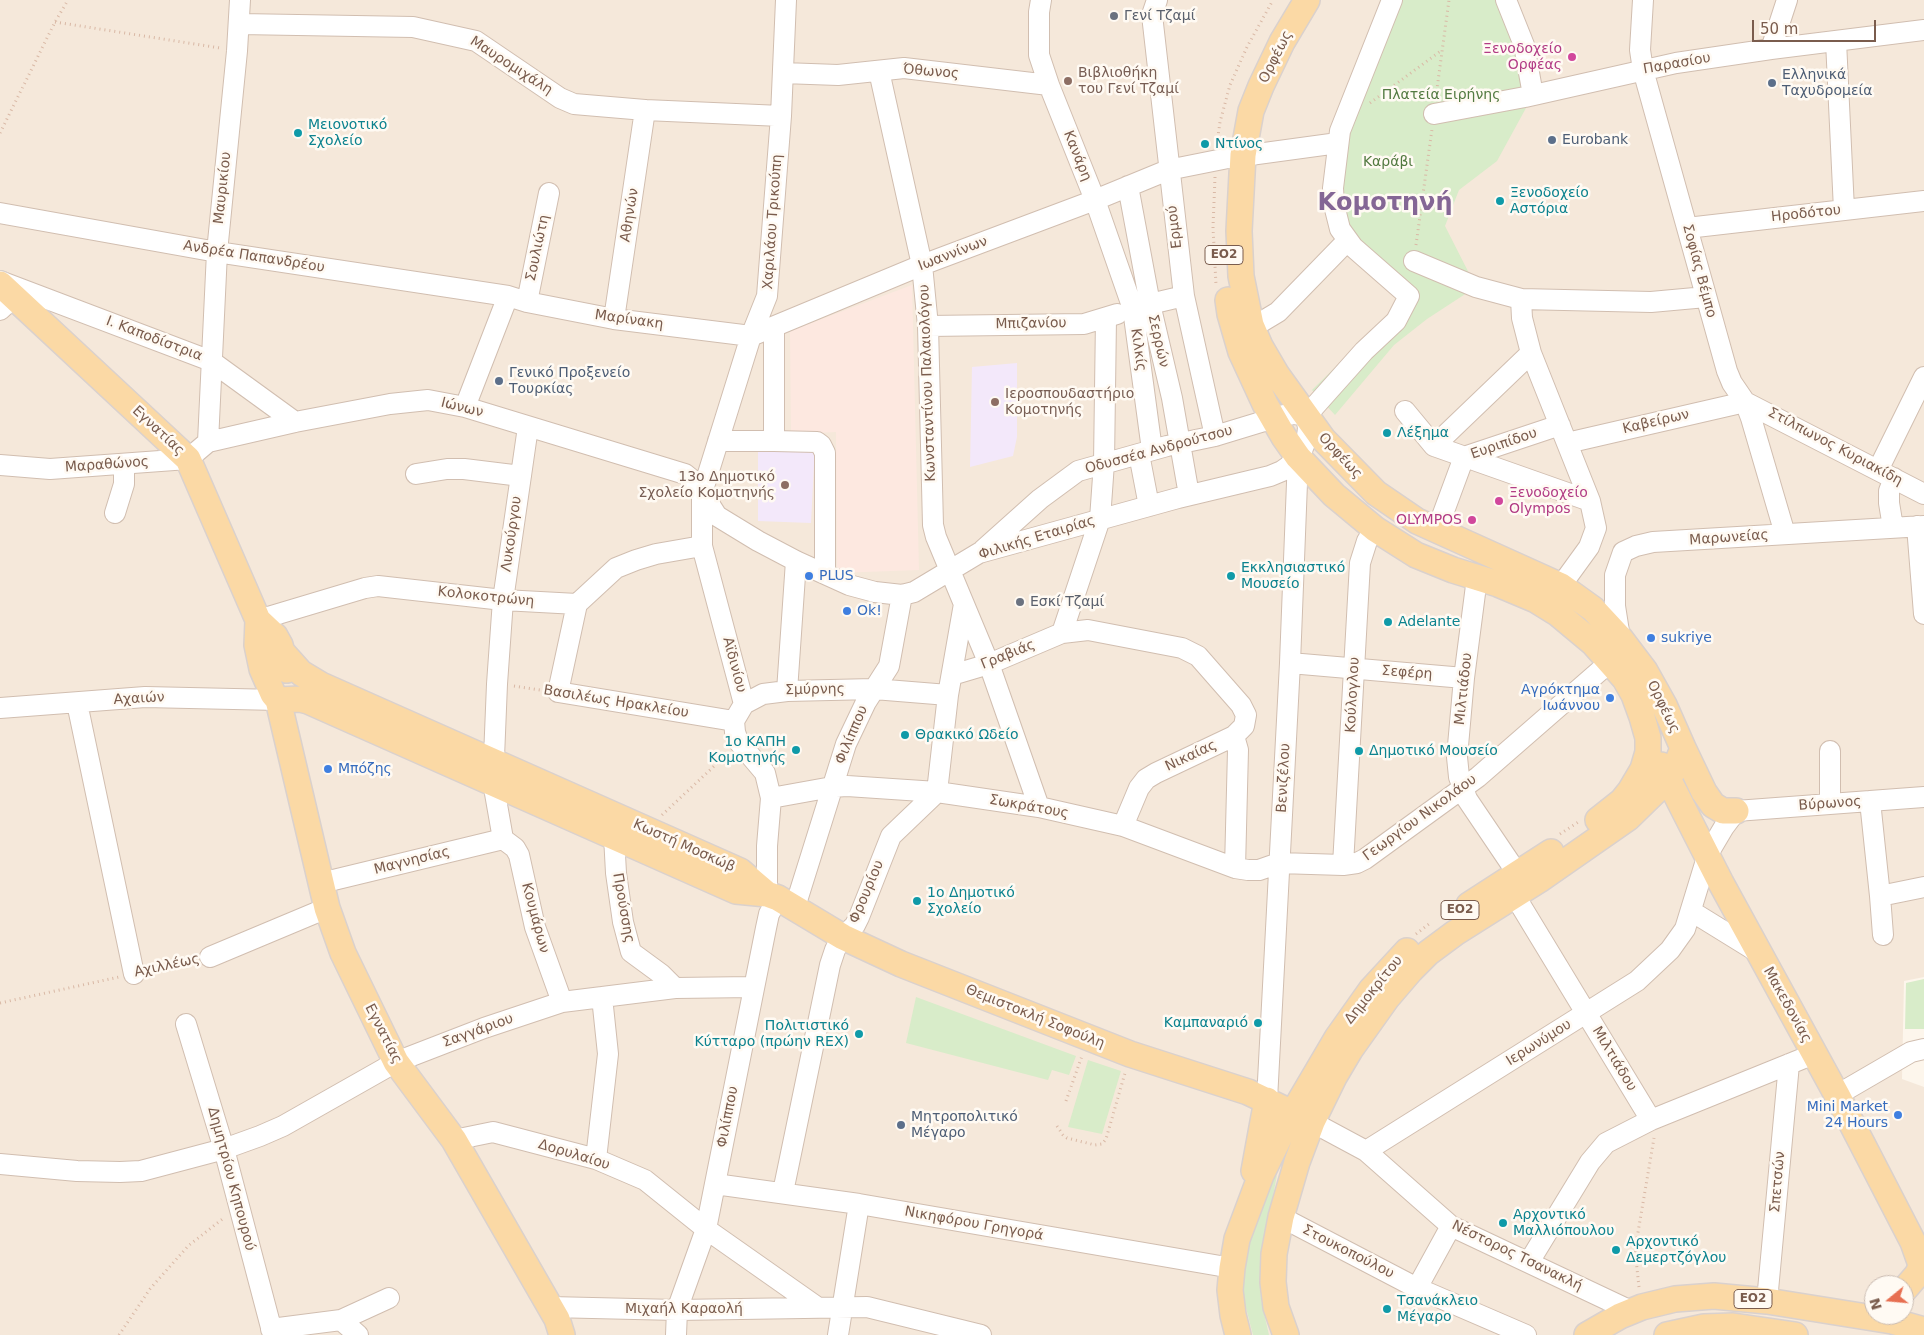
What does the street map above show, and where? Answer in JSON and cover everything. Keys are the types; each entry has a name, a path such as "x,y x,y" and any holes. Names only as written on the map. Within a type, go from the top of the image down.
{"main road":[{"name":"Ορφέως","path":"1288,0 1268,33 1246,82 1237,110 1236,157 1239,256 1243,292 1251,325 1268,361 1306,416 1333,450 1376,493 1397,509 1437,530 1561,586 1593,609 1620,638 1655,688 1683,748 1676,766 1668,779"},
{"name":"Ορφέως","path":"1306,0 1282,42 1251,111 1236,157 1224,231 1225,273 1230,314 1248,370 1273,418 1298,457 1334,495 1375,529 1416,555 1453,570 1498,584 1536,600 1557,613 1575,627 1610,662 1630,686 1648,738"},
{"name":"Εγνατίας","path":"4,293 188,459 258,620 257,645 262,669 273,694 278,700 327,908 343,953 396,1062 454,1140 557,1319 562,1335"},
{"path":"258,620 275,636 284,654 288,672 287,682 285,690 278,700"},
{"name":"Κωστή Μοσκώβ","path":"284,654 301,673 321,685 494,772 614,836 736,891 780,900"},
{"name":"Κωστή Μοσκώβ","path":"278,700 306,700 646,830 740,872 780,900"},
{"name":"Μακεδονίας","path":"1648,738 1922,1261"},
{"name":"Δημοκρίτου","path":"1238,1335 1230,1290 1232,1268 1247,1210 1261,1175 1334,1077 1350,1050 1387,998 1411,970 1428,953 1622,801 1635,784 1643,769 1648,752 1648,738"},
{"path":"1683,748 1704,792 1713,805 1723,811 1736,811"},
{"name":"Δημοκρίτου","path":"1516,885 1621,823 1668,779"},
{"name":"Θεμιστοκλή Σοφούλη","path":"780,900 843,937 901,964 1130,1054 1248,1092 1303,1117"},
{"path":"1247,1210 1267,1100"},
{"name":"Δημοκρίτου","path":"1286,1335 1276,1308 1272,1282 1274,1254 1281,1217 1297,1162 1303,1117"},
{"path":"1914,1278 1922,1261"},
{"name":"ΕΟ2","path":"1587,1335 1636,1309 1666,1301 1700,1296 1727,1296 1767,1301 1892,1321 1924,1330"},
{"path":"1849,1314 1864,1310"},
{"name":"ΕΟ2","path":"1671,1334 1704,1327 1733,1326 1795,1335"}],"street":[{"name":"Μαυρικίου","path":"208,442 217,252 238,51 240,0"},
{"name":"Χαριλάου Τρικούπη","path":"702,493 752,336 768,293 781,116 786,0"},
{"name":"Κανάρη","path":"1041,0 1039,12 1039,55 1048,85 1141,306"},
{"path":"1298,457 1307,438 1306,416 1364,351 1396,321 1409,296 1353,247 1340,229 1334,205 1333,188 1338,144 1346,115 1392,0"},
{"path":"1506,0 1524,45 1533,95"},
{"name":"Σοφίας Βέμπο","path":"1644,0 1640,50 1643,70 1727,371 1752,418 1785,534"},
{"path":"1771,49 1787,0"},
{"name":"Ερμού","path":"1152,5 1168,170 1184,296 1215,436"},
{"name":"Μαυρομιχάλη","path":"240,24 413,27 469,38 567,102 645,110 781,116"},
{"name":"Παρασίου","path":"1434,114 1533,95 1643,70 1771,49 1924,30"},
{"path":"1836,41 1844,210"},
{"name":"Όθωνος","path":"783,73 838,75 912,68 1048,85"},
{"name":"Κωνσταντίνου Παλαιολόγου","path":"879,71 922,265 928,326 934,525 936,537 989,664 1039,807"},
{"name":"Αθηνών","path":"614,319 645,110"},
{"name":"Ιωαννίνων","path":"752,336 922,265 1095,200 1168,170 1236,157 1338,144"},
{"name":"Σερρών","path":"1128,186 1141,306 1172,398 1189,495"},
{"name":"Σουλιώτη","path":"465,407 517,299 549,193"},
{"name":"Ηροδότου","path":"1687,228 1924,201"},
{"name":"Ανδρέα Παπανδρέου","path":"0,213 217,252 517,299"},
{"path":"1251,325 1264,321 1278,312 1348,240"},
{"path":"1414,260 1476,287 1522,299 1651,302 1706,297"},
{"name":"Ι. Καποδίστρια","path":"4,293 211,360 295,422"},
{"name":"Μπιζανίου","path":"928,326 1084,324 1141,306 1184,296"},
{"name":"Μαρίνακη","path":"517,299 614,319 752,336"},
{"path":"1522,299 1522,318 1531,352 1590,501 1596,528 1593,539 1561,586 1547,600 1536,600"},
{"name":"Κιλκίς","path":"1141,306 1149,506"},
{"path":"1062,633 1100,519 1104,464 1106,318"},
{"path":"774,327 774,441"},
{"path":"1434,446 1531,352"},
{"path":"1893,527 1889,503 1890,491 1886,474 1924,376"},
{"name":"Ιώνων","path":"208,442 295,422 422,400 465,407 685,474 696,483 702,493"},
{"name":"Καβείρων","path":"1564,434 1745,402"},
{"name":"Στίλπωνος Κυριακίδη","path":"1745,402 1924,494"},
{"path":"1405,410 1434,446 1590,501"},
{"name":"Οδυσσέα Ανδρούτσου","path":"979,553 1061,482 1078,471 1146,452 1215,436 1273,418 1295,414 1306,416"},
{"name":"Λυκούργου","path":"503,839 494,772 497,684 503,600 528,427"},
{"name":"Ευριπίδου","path":"1437,530 1464,457 1476,452 1564,434"},
{"path":"718,441 812,441 821,445 824,449 825,574"},
{"path":"188,459 208,442"},
{"name":"Φιλικής Εταιρίας","path":"702,493 711,508 724,521 796,561 849,585 875,592 902,595 914,592 979,553 1189,495 1270,476 1290,466 1298,457"},
{"name":"Βενιζέλου","path":"1267,1100 1290,663 1298,457"},
{"name":"Μαραθώνος","path":"0,465 50,470 188,459"},
{"path":"115,513 124,484 124,464"},
{"path":"416,474 447,469 464,469 521,476"},
{"name":"Αϊδινίου","path":"702,493 702,546 744,704 734,721"},
{"path":"1920,526 1924,614"},
{"name":"Μαρωνείας","path":"1623,552 1636,546 1653,542 1920,526"},
{"name":"Κούλογλου","path":"1343,865 1360,563 1367,542 1375,529"},
{"path":"1593,539 1623,552 1615,575 1614,589 1616,621 1620,638"},
{"path":"558,692 576,604 616,568 656,554 702,546"},
{"path":"787,691 796,561"},
{"name":"Μιλτιάδου","path":"1477,578 1464,678 1457,757 1462,788 1587,1014 1652,1120"},
{"name":"Κολοκοτρώνη","path":"258,620 365,588 378,586 503,600 576,604"},
{"name":"Φιλίππου","path":"676,1335 677,1310 706,1229 753,986 770,914 780,900 832,787 846,744 860,712 889,666 902,595"},
{"path":"937,792 948,695 964,604"},
{"name":"Γραβιάς","path":"952,675 989,664 1062,633 1095,630 1188,650 1202,660 1228,690"},
{"name":"Γεωργίου Νικολάου","path":"1279,863 1343,865 1357,863 1365,859 1488,768 1610,662"},
{"name":"Σεφέρη","path":"1290,663 1464,678"},
{"name":"Σμύρνης","path":"744,704 763,694 787,691 874,689 948,695"},
{"name":"Νικαίας","path":"1123,826 1140,788 1146,780 1156,773 1234,736 1244,726 1246,715 1241,705 1228,690"},
{"name":"Βασιλέως Ηρακλείου","path":"558,692 734,721"},
{"name":"Αχαιών","path":"0,708 153,697 278,700"},
{"path":"77,703 134,974"},
{"path":"734,721 738,741 763,769 766,777 771,798 767,846 780,900"},
{"path":"1234,736 1238,750 1235,868"},
{"path":"1830,751 1830,803"},
{"name":"Σωκράτους","path":"771,798 847,786 937,792 1039,807 1123,826 1235,868 1259,870 1279,863"},
{"name":"Φρουρίου","path":"783,1192 830,965 836,946 855,925 859,917 891,836 937,792"},
{"name":"Βύρωνος","path":"1736,811 1924,797"},
{"path":"1870,800 1883,935"},
{"name":"Ιερωνύμου","path":"1366,1151 1637,981 1665,955 1685,929 1708,854 1736,811"},
{"name":"Προύσσης","path":"614,836 616,874 623,922 631,952 661,974 675,988"},
{"name":"Μαγνησίας","path":"321,883 503,839"},
{"name":"Κουμάρων","path":"503,839 515,848 519,855 535,927 562,1002"},
{"path":"1880,896 1924,887"},
{"name":"Αχιλλέως","path":"210,957 327,908"},
{"path":"1691,911 1759,953"},
{"name":"Σαγγάριου","path":"0,1164 77,1171 131,1172 224,1149 283,1126 396,1062 484,1028 562,1002 675,988 753,986"},
{"path":"596,1159 608,1054 602,996"},
{"name":"Δημητρίου Κηπουρού","path":"186,1024 240,1206 272,1332"},
{"path":"1837,1096 1912,1052 1924,1049"},
{"path":"1529,1262 1598,1151 1611,1140 1652,1120 1814,1054"},
{"name":"Σπετσών","path":"1767,1301 1789,1064"},
{"path":"1303,1117 1366,1151"},
{"name":"Δορυλαίου","path":"454,1140 493,1132 596,1159 645,1180 706,1229"},
{"name":"Νέστορος Τσανακλή","path":"1366,1151 1451,1226 1636,1309"},
{"name":"Νικηφόρου Γρηγορά","path":"715,1184 855,1203 1232,1268"},
{"path":"838,1335 832,1307 855,1203"},
{"name":"Στουκοπούλου","path":"1281,1217 1417,1288 1526,1335"},
{"path":"1417,1288 1451,1226"},
{"path":"706,1229 832,1307"},
{"path":"272,1332 341,1320 389,1298"},
{"name":"Μιχαήλ Καραολή","path":"550,1307 677,1310 867,1308 981,1335"},
{"path":"341,1320 358,1335"}],"path":[{"path":"0,133 55,22 68,0"},
{"path":"1414,260 1449,0"},
{"path":"55,22 238,51"},
{"path":"1368,105 1442,50"},
{"name":"Βασιλέως Ηρακλείου","path":"497,684 558,692"},
{"path":"646,830 723,758 738,741"},
{"name":"Αχιλλέως","path":"0,1003 210,957"},
{"path":"1057,1126 1067,1138 1095,1145 1102,1144 1106,1138 1130,1054"},
{"path":"1066,1101 1081,1059"},
{"path":"1636,1309 1635,1250 1655,1132 1652,1120"},
{"path":"119,1335 150,1289 188,1246 240,1206"}],"shaded area":[{"path":"0,0 1924,0 1924,977 1904,981 1902,1079 1924,1087 1924,1335 0,1335"},
{"path":"912,285 919,570 837,573 836,432 791,434 790,331"},
{"name":"Ιεροσπουδαστήριο Κομοτηνής","path":"1017,363 1017,437 1013,456 970,467 972,367"},
{"name":"13ο Δημοτικό Σχολείο Κομοτηνής","path":"815,445 811,523 758,521 758,450"}],"green space":[{"name":"Πλατεία Ειρήνης","path":"1392,0 1497,0 1511,30 1526,108 1497,161 1459,190 1445,226 1476,287 1427,319 1394,345 1335,415 1312,390 1408,296 1343,224 1336,146"},
{"path":"1924,979 1924,1029 1905,1029 1906,983"},
{"path":"916,997 1076,1056 1069,1075 1052,1070 1048,1080 906,1043"},
{"path":"1088,1060 1121,1071 1102,1134 1068,1127"},
{"path":"1277,1175 1260,1263 1261,1300 1269,1335 1253,1335 1244,1300 1244,1272 1247,1249 1263,1199"}],"place":[{"name":"Γενί Τζαμί","path":"1114,16"},
{"name":"Ξενοδοχείο Ορφέας","path":"1572,57"},
{"name":"Βιβλιοθήκη του Γενί Τζαμί","path":"1068,81"},
{"name":"Ελληνικά Ταχυδρομεία","path":"1772,83"},
{"name":"Μειονοτικό Σχολείο","path":"298,133"},
{"name":"Eurobank","path":"1552,140"},
{"name":"Ντίνος","path":"1205,144"},
{"name":"Ξενοδοχείο Αστόρια","path":"1500,201"},
{"name":"Γενικό Προξενείο Τουρκίας","path":"499,381"},
{"name":"Ιεροσπουδαστήριο Κομοτηνής","path":"995,402"},
{"name":"Λέξημα","path":"1387,433"},
{"name":"13ο Δημοτικό Σχολείο Κομοτηνής","path":"785,485"},
{"name":"Ξενοδοχείο Olympos","path":"1499,501"},
{"name":"OLYMPOS","path":"1472,520"},
{"name":"PLUS","path":"809,576"},
{"name":"Εκκλησιαστικό Μουσείο","path":"1231,576"},
{"name":"Εσκί Τζαμί","path":"1020,602"},
{"name":"Ok!","path":"847,611"},
{"name":"Adelante","path":"1388,622"},
{"name":"sukriye","path":"1651,638"},
{"name":"Αγρόκτημα Ιωάννου","path":"1610,698"},
{"name":"Θρακικό Ωδείο","path":"905,735"},
{"name":"1ο ΚΑΠΗ Κομοτηνής","path":"796,750"},
{"name":"Δημοτικό Μουσείο","path":"1359,751"},
{"name":"Μπόζης","path":"328,769"},
{"name":"1ο Δημοτικό Σχολείο","path":"917,901"},
{"name":"Καμπαναριό","path":"1258,1023"},
{"name":"Πολιτιστικό Κύτταρο (πρώην REX)","path":"859,1034"},
{"name":"Mini Market 24 Hours","path":"1898,1115"},
{"name":"Μητροπολιτικό Μέγαρο","path":"901,1125"},
{"name":"Αρχοντικό Μαλλιόπουλου","path":"1503,1223"},
{"name":"Αρχοντικό Δεμερτζόγλου","path":"1616,1250"},
{"name":"Τσανάκλειο Μέγαρο","path":"1387,1309"}],"district":[{"name":"Κομοτηνή","path":"1385,204"}],"park label":[{"name":"Καράβι","path":"1388,162"}]}
